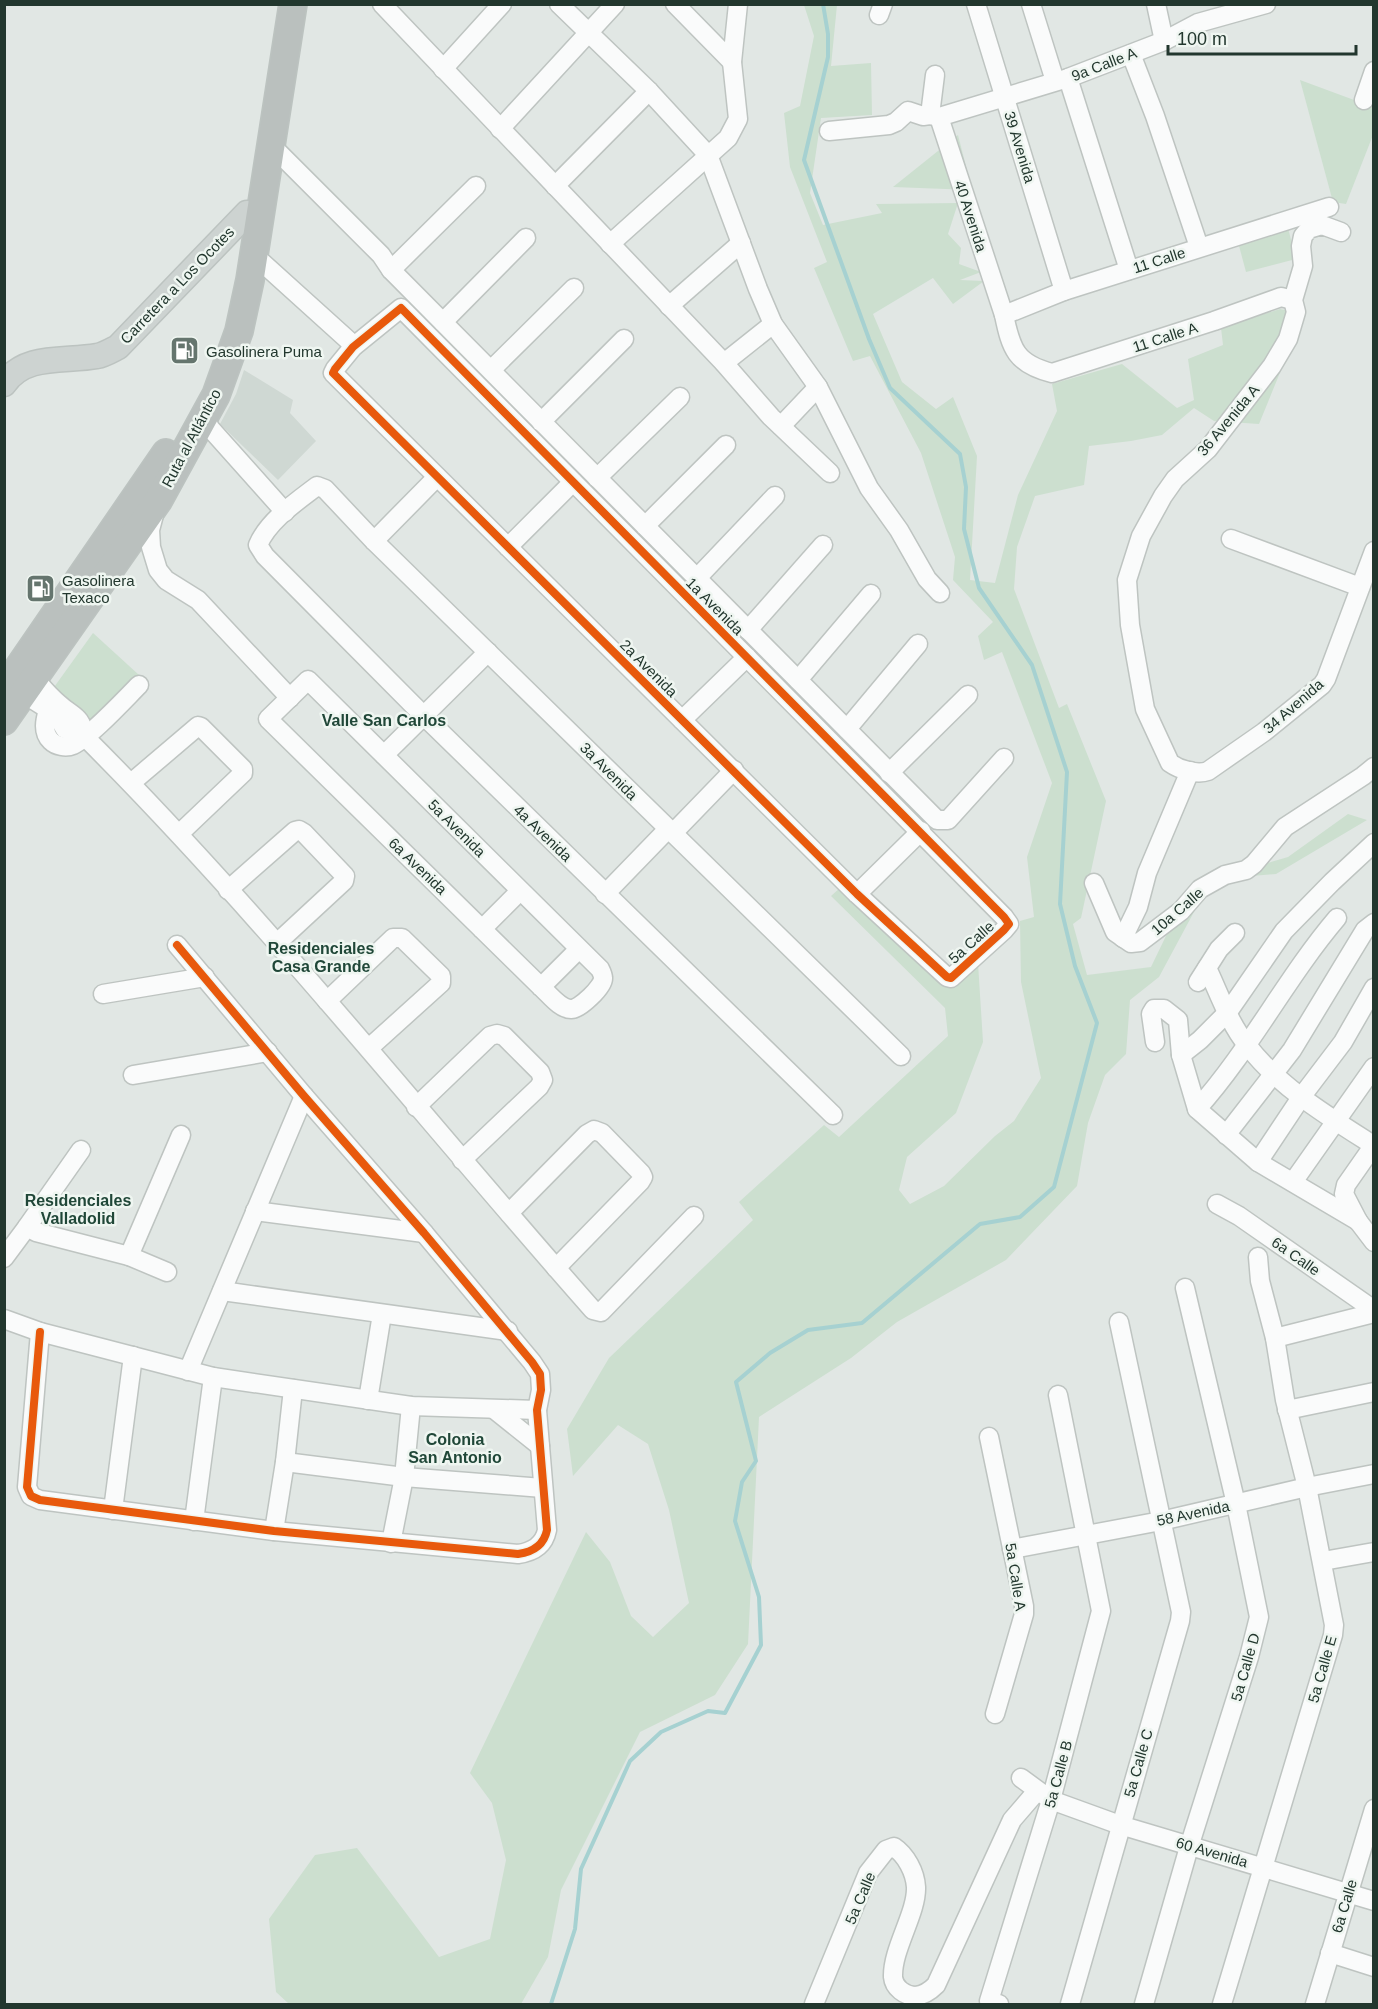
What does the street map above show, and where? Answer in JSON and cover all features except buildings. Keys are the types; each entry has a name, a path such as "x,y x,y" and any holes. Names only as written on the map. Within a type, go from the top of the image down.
{"highway":[{"name":"Ruta al Atlántico","path":"4,721 21,687 163,458 200,389 218,343 232,292 247,213 277,4"},
{"name":"Ruta al Atlántico","path":"46,646 158,501 216,395 239,331 255,256 293,4"}],"main road":[{"name":"Carretera a Los Ocotes","path":"4,384 9,377 28,364 99,356 118,347 247,213"}],"street":[{"path":"443,69 502,4"},
{"path":"560,4 649,91 708,155 773,324 818,387 869,488 899,530 927,579 940,593"},
{"path":"500,129 615,4"},
{"path":"675,4 732,62"},
{"path":"610,244 728,138 738,119 732,62 738,4"},
{"name":"39 Avenida","path":"976,4 1064,291"},
{"path":"1031,4 1061,80 1129,270"},
{"path":"1156,4 1164,41"},
{"name":"9a Calle A","path":"829,131 889,125 908,111 923,116 934,116 1005,97 1061,80 1131,54 1164,41 1198,23 1266,4"},
{"path":"386,6 781,426 830,473"},
{"path":"1131,54 1155,116 1199,247"},
{"path":"1364,100 1374,71"},
{"path":"934,116 935,75"},
{"path":"555,186 649,91"},
{"name":"40 Avenida","path":"934,116 1016,352 1022,361 1036,369"},
{"path":"270,152 374,262 391,270 937,820 948,820 1004,758"},
{"path":"391,270 476,186"},
{"name":"11 Calle","path":"1005,322 1064,291 1329,207"},
{"name":"36 Avenida A","path":"1199,771 1170,763 1145,709 1130,625 1127,580 1141,536 1175,479 1208,449 1272,366 1288,339 1296,312 1293,300 1303,266 1301,246 1303,236 1310,229 1322,225 1341,232"},
{"path":"443,322 526,238"},
{"path":"669,306 741,243"},
{"path":"255,256 353,347"},
{"path":"490,370 574,288"},
{"name":"11 Calle A","path":"1036,369 1052,374 1281,297 1293,300"},
{"name":"1a Avenida","path":"353,347 401,308 921,831 1009,924"},
{"path":"724,363 773,324"},
{"path":"542,422 624,339"},
{"name":"2a Avenida","path":"353,347 333,373 857,894 949,978"},
{"path":"781,426 818,387"},
{"path":"597,478 680,397"},
{"path":"205,417 210,428 285,512"},
{"path":"645,526 726,445"},
{"path":"374,541 438,477"},
{"path":"508,547 573,482"},
{"name":"3a Avenida","path":"285,512 317,486 325,489 374,541 901,1056"},
{"path":"697,578 775,496"},
{"path":"158,501 150,530 151,548 158,570 166,580 198,600 290,698"},
{"name":"4a Avenida","path":"285,512 262,535 258,545 265,556 424,716 833,1115"},
{"path":"1231,538 1360,587"},
{"path":"748,630 823,545"},
{"name":"34 Avenida","path":"1199,771 1264,732 1322,685 1374,551"},
{"path":"798,680 871,594"},
{"path":"847,729 918,644"},
{"path":"384,755 488,652"},
{"path":"682,720 747,657"},
{"name":"5a Avenida","path":"290,698 308,680 600,969 604,977 602,984 577,1009 570,1010"},
{"path":"85,737 139,685"},
{"path":"21,687 55,710 66,729 85,737 179,834 369,1048 416,1107 593,1310 602,1312 694,1216"},
{"path":"890,773 968,695"},
{"name":"6a Avenida","path":"290,698 268,719 542,987 563,1007 570,1010"},
{"path":"131,783 198,726 243,769 243,773 179,834"},
{"name":"10a Calle","path":"1123,938 1131,943 1140,942 1181,911 1200,889 1225,875 1246,870 1254,864 1285,827 1374,767"},
{"path":"605,894 734,770"},
{"path":"1094,883 1115,932 1123,938 1138,907 1147,873 1199,771"},
{"path":"228,890 295,831 299,830 345,876 344,881 277,943"},
{"path":"857,894 921,831"},
{"path":"1181,1054 1200,1041 1228,1012 1284,931 1332,882 1367,853"},
{"path":"482,929 520,891"},
{"path":"1197,1109 1214,1090 1300,965 1337,918"},
{"path":"1226,1135 1274,1073 1312,1018 1365,930 1374,923"},
{"name":"5a Calle","path":"949,978 1009,924"},
{"path":"1235,933 1219,949 1202,975 1228,1012 1246,1045 1274,1073 1336,1121 1373,1145 1344,1190 1344,1198 1367,1228"},
{"path":"327,1002 393,938 402,938 441,976 441,983 369,1048"},
{"path":"40,1332 27,1487 31,1496 40,1500 274,1532 518,1554 528,1552 542,1544 545,1539 547,1530 537,1410 542,1390 540,1374 508,1331 304,1096 177,945"},
{"path":"542,987 579,949"},
{"path":"103,993 205,977"},
{"path":"1258,1162 1302,1096 1343,1042 1374,988"},
{"path":"1155,1042 1151,1014 1154,1009 1164,1009 1178,1020 1181,1054 1197,1109 1258,1162 1367,1228"},
{"path":"416,1107 490,1036 497,1034 504,1036 540,1072 543,1080 539,1087 462,1160"},
{"path":"133,1075 268,1052"},
{"path":"1293,1182 1374,1067"},
{"path":"188,1371 304,1096"},
{"path":"509,1213 587,1134 594,1130 602,1133 641,1173 643,1178 640,1182 556,1268"},
{"path":"129,1256 181,1135"},
{"path":"6,1253 81,1150"},
{"name":"6a Calle","path":"1217,1204 1239,1216 1374,1311"},
{"path":"255,1211 424,1233"},
{"path":"27,1227 36,1232 129,1256 167,1272"},
{"name":"5a Calle E","path":"1222,2004 1333,1635 1333,1614 1323,1562 1287,1410 1275,1338 1260,1281 1258,1257"},
{"name":"5a Calle D","path":"1144,2004 1189,1846 1249,1657 1259,1617 1236,1504 1185,1288"},
{"path":"222,1291 508,1331"},
{"path":"1275,1338 1374,1311"},
{"path":"368,1400 382,1314"},
{"path":"4,1319 40,1332 213,1377 411,1406 537,1410"},
{"name":"5a Calle C","path":"1070,2004 1181,1612 1119,1322"},
{"path":"113,1510 133,1356"},
{"path":"194,1521 213,1377"},
{"path":"274,1532 293,1389"},
{"path":"1287,1410 1374,1392"},
{"name":"5a Calle B","path":"999,2004 989,2001 1044,1796 1101,1611 1058,1395"},
{"path":"391,1543 404,1477 411,1406"},
{"path":"495,1410 540,1446"},
{"name":"5a Calle A","path":"989,1437 1024,1614 995,1714"},
{"path":"285,1462 404,1477 543,1488"},
{"name":"58 Avenida","path":"1012,1549 1087,1533 1161,1521 1374,1474"},
{"path":"1323,1562 1374,1552"},
{"path":"1021,1778 1044,1796"},
{"name":"5a Calle","path":"814,2004 868,1874 886,1850 894,1847 902,1852 914,1874 916,1888 893,1977 904,1993 917,1996 936,1985 1012,1820 1044,1796"},
{"name":"60 Avenida","path":"1044,1796 1120,1825 1374,1900"},
{"name":"6a Calle","path":"1315,2004 1348,1893 1370,1832 1374,1809"},
{"path":"1330,1953 1374,1967"}],"shaded area":[{"path":"244,370 293,400 290,413 316,441 278,480 220,424 236,394"}],"green space":[{"path":"804,5 837,5 831,66 871,63 872,115 821,118 810,193 823,225 882,213 876,204 958,203 948,234 961,248 959,264 981,272 960,280 984,281 953,304 933,278 873,314 902,382 936,409 953,397 977,456 970,580 995,583 1018,495 1057,411 1052,384 1122,364 1177,408 1194,400 1188,359 1223,345 1221,328 1280,309 1304,314 1259,424 1214,421 1194,408 1162,435 1089,446 1084,485 1035,496 1017,547 1014,589 1059,708 1067,704 1106,801 1081,918 1073,924 1087,975 1151,967 1190,886 1288,857 1348,814 1367,820 1276,874 1240,877 1202,897 1159,977 1130,1000 1126,1054 1105,1075 1088,1123 1077,1186 1006,1260 897,1322 851,1358 759,1417 748,1644 715,1695 640,1732 561,1890 548,1957 521,2004 289,2004 276,1992 269,1919 315,1855 357,1848 439,1957 490,1939 506,1860 492,1803 470,1773 586,1532 610,1562 631,1616 653,1637 689,1603 669,1510 648,1444 618,1425 573,1476 567,1429 609,1358 753,1220 739,1202 824,1125 839,1137 948,1036 945,1008 831,896 841,887 955,988 978,963 983,1042 956,1113 907,1157 899,1190 910,1204 944,1186 995,1136 1014,1121 1041,1078 1021,982 1020,921 1034,917 1027,857 1052,783 1002,652 984,660 978,636 993,622 953,580 955,557 921,453 870,356 853,361 814,268 827,262 790,167 784,113 800,106 814,36"},
{"path":"1300,80 1373,107 1373,135 1346,204 1333,202"},
{"path":"958,135 972,190 893,187"},
{"path":"1288,228 1296,259 1246,272 1238,242"},
{"path":"93,633 139,675 81,733 52,690"}],"waterway":[{"path":"551,2004 575,1929 581,1869 630,1761 661,1732 708,1711 725,1713 761,1645 759,1597 735,1521 742,1482 756,1461 736,1382 770,1353 808,1330 862,1323 980,1224 1020,1217 1054,1187 1097,1023 1075,966 1060,904 1067,772 1032,665 979,588 964,529 966,487 960,454 890,388 869,339 804,160 828,57 828,34 823,4"}],"cycle path":[{"path":"401,308 1004,917 1009,924 1004,930 951,978 947,977 857,894 333,373 353,347 401,308"},
{"path":"40,1332 27,1487 31,1496 40,1500 274,1531 518,1554 537,1547 546,1535 537,1410 541,1390 540,1374 424,1233 304,1096 177,945"}],"place":[{"name":"Gasolinera Puma","path":"185,351"},
{"name":"Gasolinera Texaco","path":"41,589"}],"district":[{"name":"Valle San Carlos","path":"384,720"},
{"name":"Residenciales Casa Grande","path":"321,957"},
{"name":"Residenciales Valladolid","path":"78,1209"},
{"name":"Colonia San Antonio","path":"455,1448"}]}
